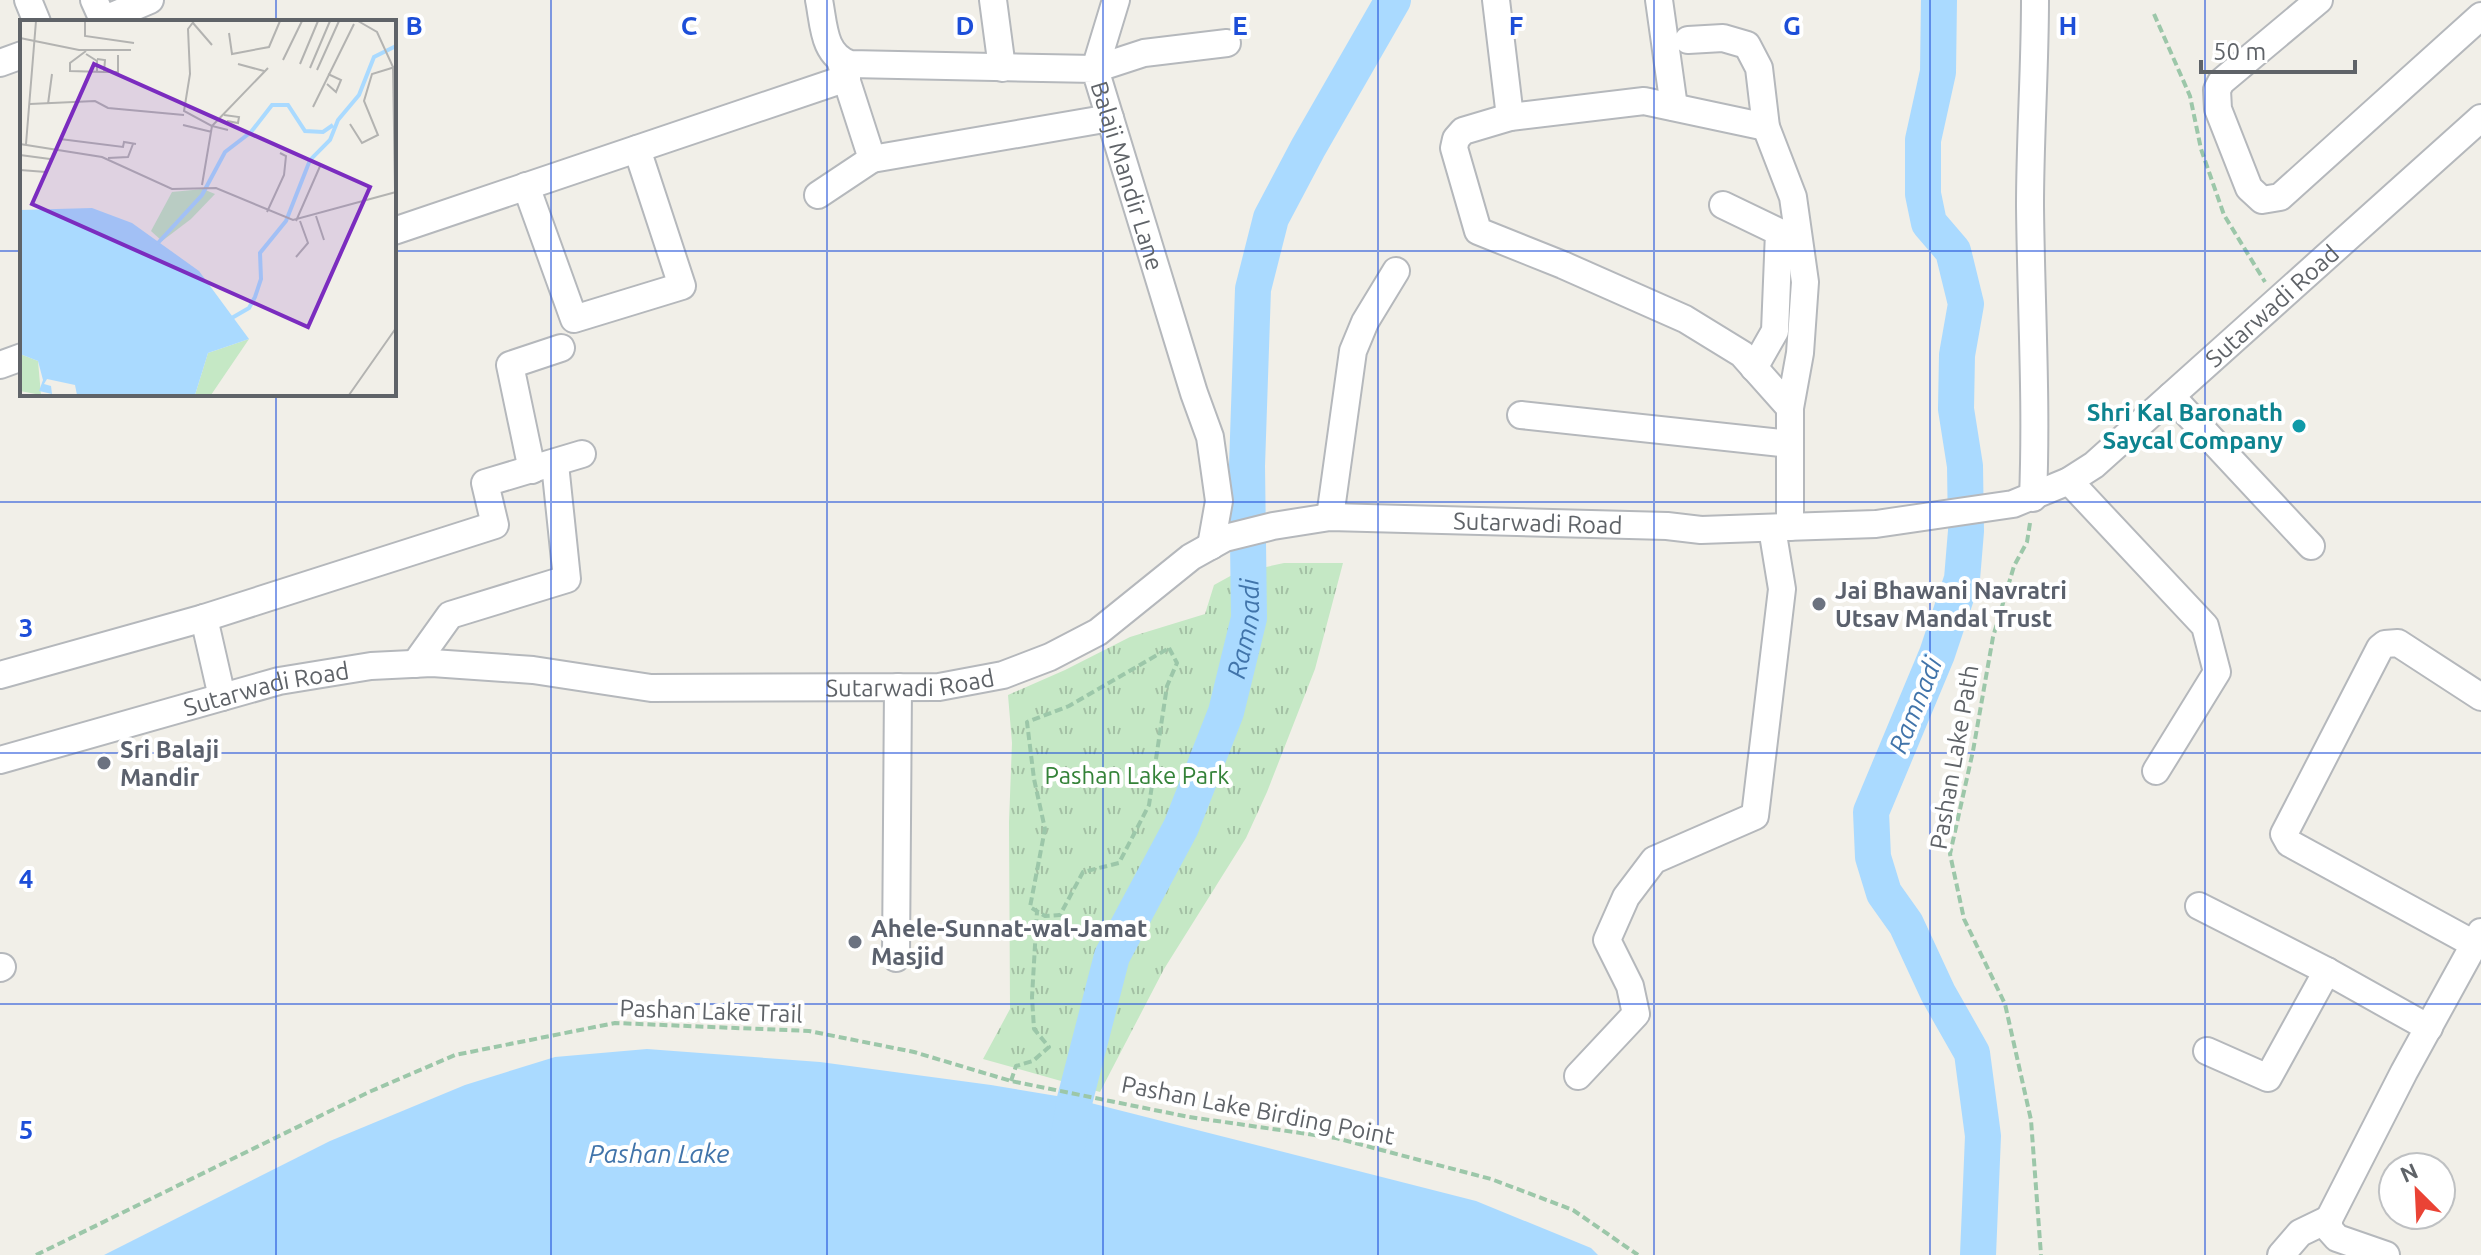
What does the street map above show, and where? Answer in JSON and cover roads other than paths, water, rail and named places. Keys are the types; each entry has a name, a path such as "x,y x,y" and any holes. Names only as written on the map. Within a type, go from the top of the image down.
{"street":[{"path":"28,0 36,20"},
{"path":"98,14 150,0"},
{"path":"819,0 827,41 844,70 872,159"},
{"path":"993,0 1002,68"},
{"path":"1095,69 1116,0"},
{"path":"1496,0 1510,117"},
{"path":"1659,0 1674,107"},
{"path":"2023,501 2035,436 2030,204 2035,0"},
{"path":"2319,0 2221,82 2217,90 2218,109 2249,188 2262,200 2280,197 2481,16"},
{"path":"1578,1076 1636,1014 1630,986 1607,940 1626,897 1654,860 1755,816 1782,589 1781,528 1790,444 1790,408 1800,353 1805,282 1793,197 1766,127 1759,68 1747,45 1723,38 1688,40"},
{"path":"1095,69 1144,53 1227,43"},
{"path":"0,63 20,56"},
{"name":"Balaji Mandir Lane","path":"844,70 850,64 1095,69 1210,437 1219,501 1218,542"},
{"path":"396,230 637,149 844,70"},
{"path":"1766,127 1644,101 1510,117 1463,131 1456,139 1454,148 1478,231 1685,319 1742,354 1790,408"},
{"path":"818,195 872,159 1110,118"},
{"name":"Sutarwadi Road","path":"0,760 279,681 371,666 415,664 533,670 651,688 939,687 1003,675 1050,657 1098,632 1191,557 1218,542 1273,526 1330,517 1667,526 1701,530 1876,524 2023,501 2069,481 2094,465 2481,118"},
{"path":"526,186 574,319 682,286 637,149"},
{"path":"1723,205 1779,232 1775,331 1754,368"},
{"path":"1330,517 1353,351 1365,322 1396,271"},
{"path":"415,664 450,615 567,579 544,467 510,365 561,348"},
{"path":"0,365 20,358"},
{"path":"2171,396 2311,546"},
{"path":"1521,415 1790,444"},
{"path":"0,675 204,618 495,525 485,483 582,454"},
{"path":"2069,481 2205,626 2217,672 2156,771"},
{"path":"204,618 222,697"},
{"path":"2386,1255 2337,1238 2329,1229 2329,1219 2478,938 2289,843 2284,834 2380,648 2385,644 2398,643 2481,697"},
{"path":"896,958 898,687"},
{"path":"2199,906 2327,971 2429,1028"},
{"path":"2207,1051 2268,1078 2327,971"},
{"path":"2281,1255 2300,1233 2329,1219"}],"water":[{"name":"Pashan Lake","path":"647,1049 820,1062 1075,1099 1476,1201 1591,1248 1598,1255 104,1255 330,1141 465,1085 555,1057"}],"waterway":[{"name":"Ramnadi","path":"1067,1147 1075,1099 1112,956 1181,827 1226,712 1249,618 1247,466 1253,289 1271,218 1393,0"},
{"name":"Ramnadi","path":"1939,0 1938,72 1923,140 1923,194 1929,223 1953,251 1966,304 1957,355 1956,409 1965,466 1966,531 1962,579 1937,654 1871,812 1873,857 1884,893 1906,924 1938,993 1972,1053 1983,1136 1978,1255"}],"place":[{"name":"Shri Kal Baronath Saycal Company","path":"2299,426"},
{"name":"Jai Bhawani Navratri Utsav Mandal Trust","path":"1819,604"},
{"name":"Sri Balaji Mandir","path":"104,763"},
{"name":"Ahele-Sunnat-wal-Jamat Masjid","path":"855,942"}],"park label":[{"name":"Pashan Lake Park","path":"1137,775"}]}
